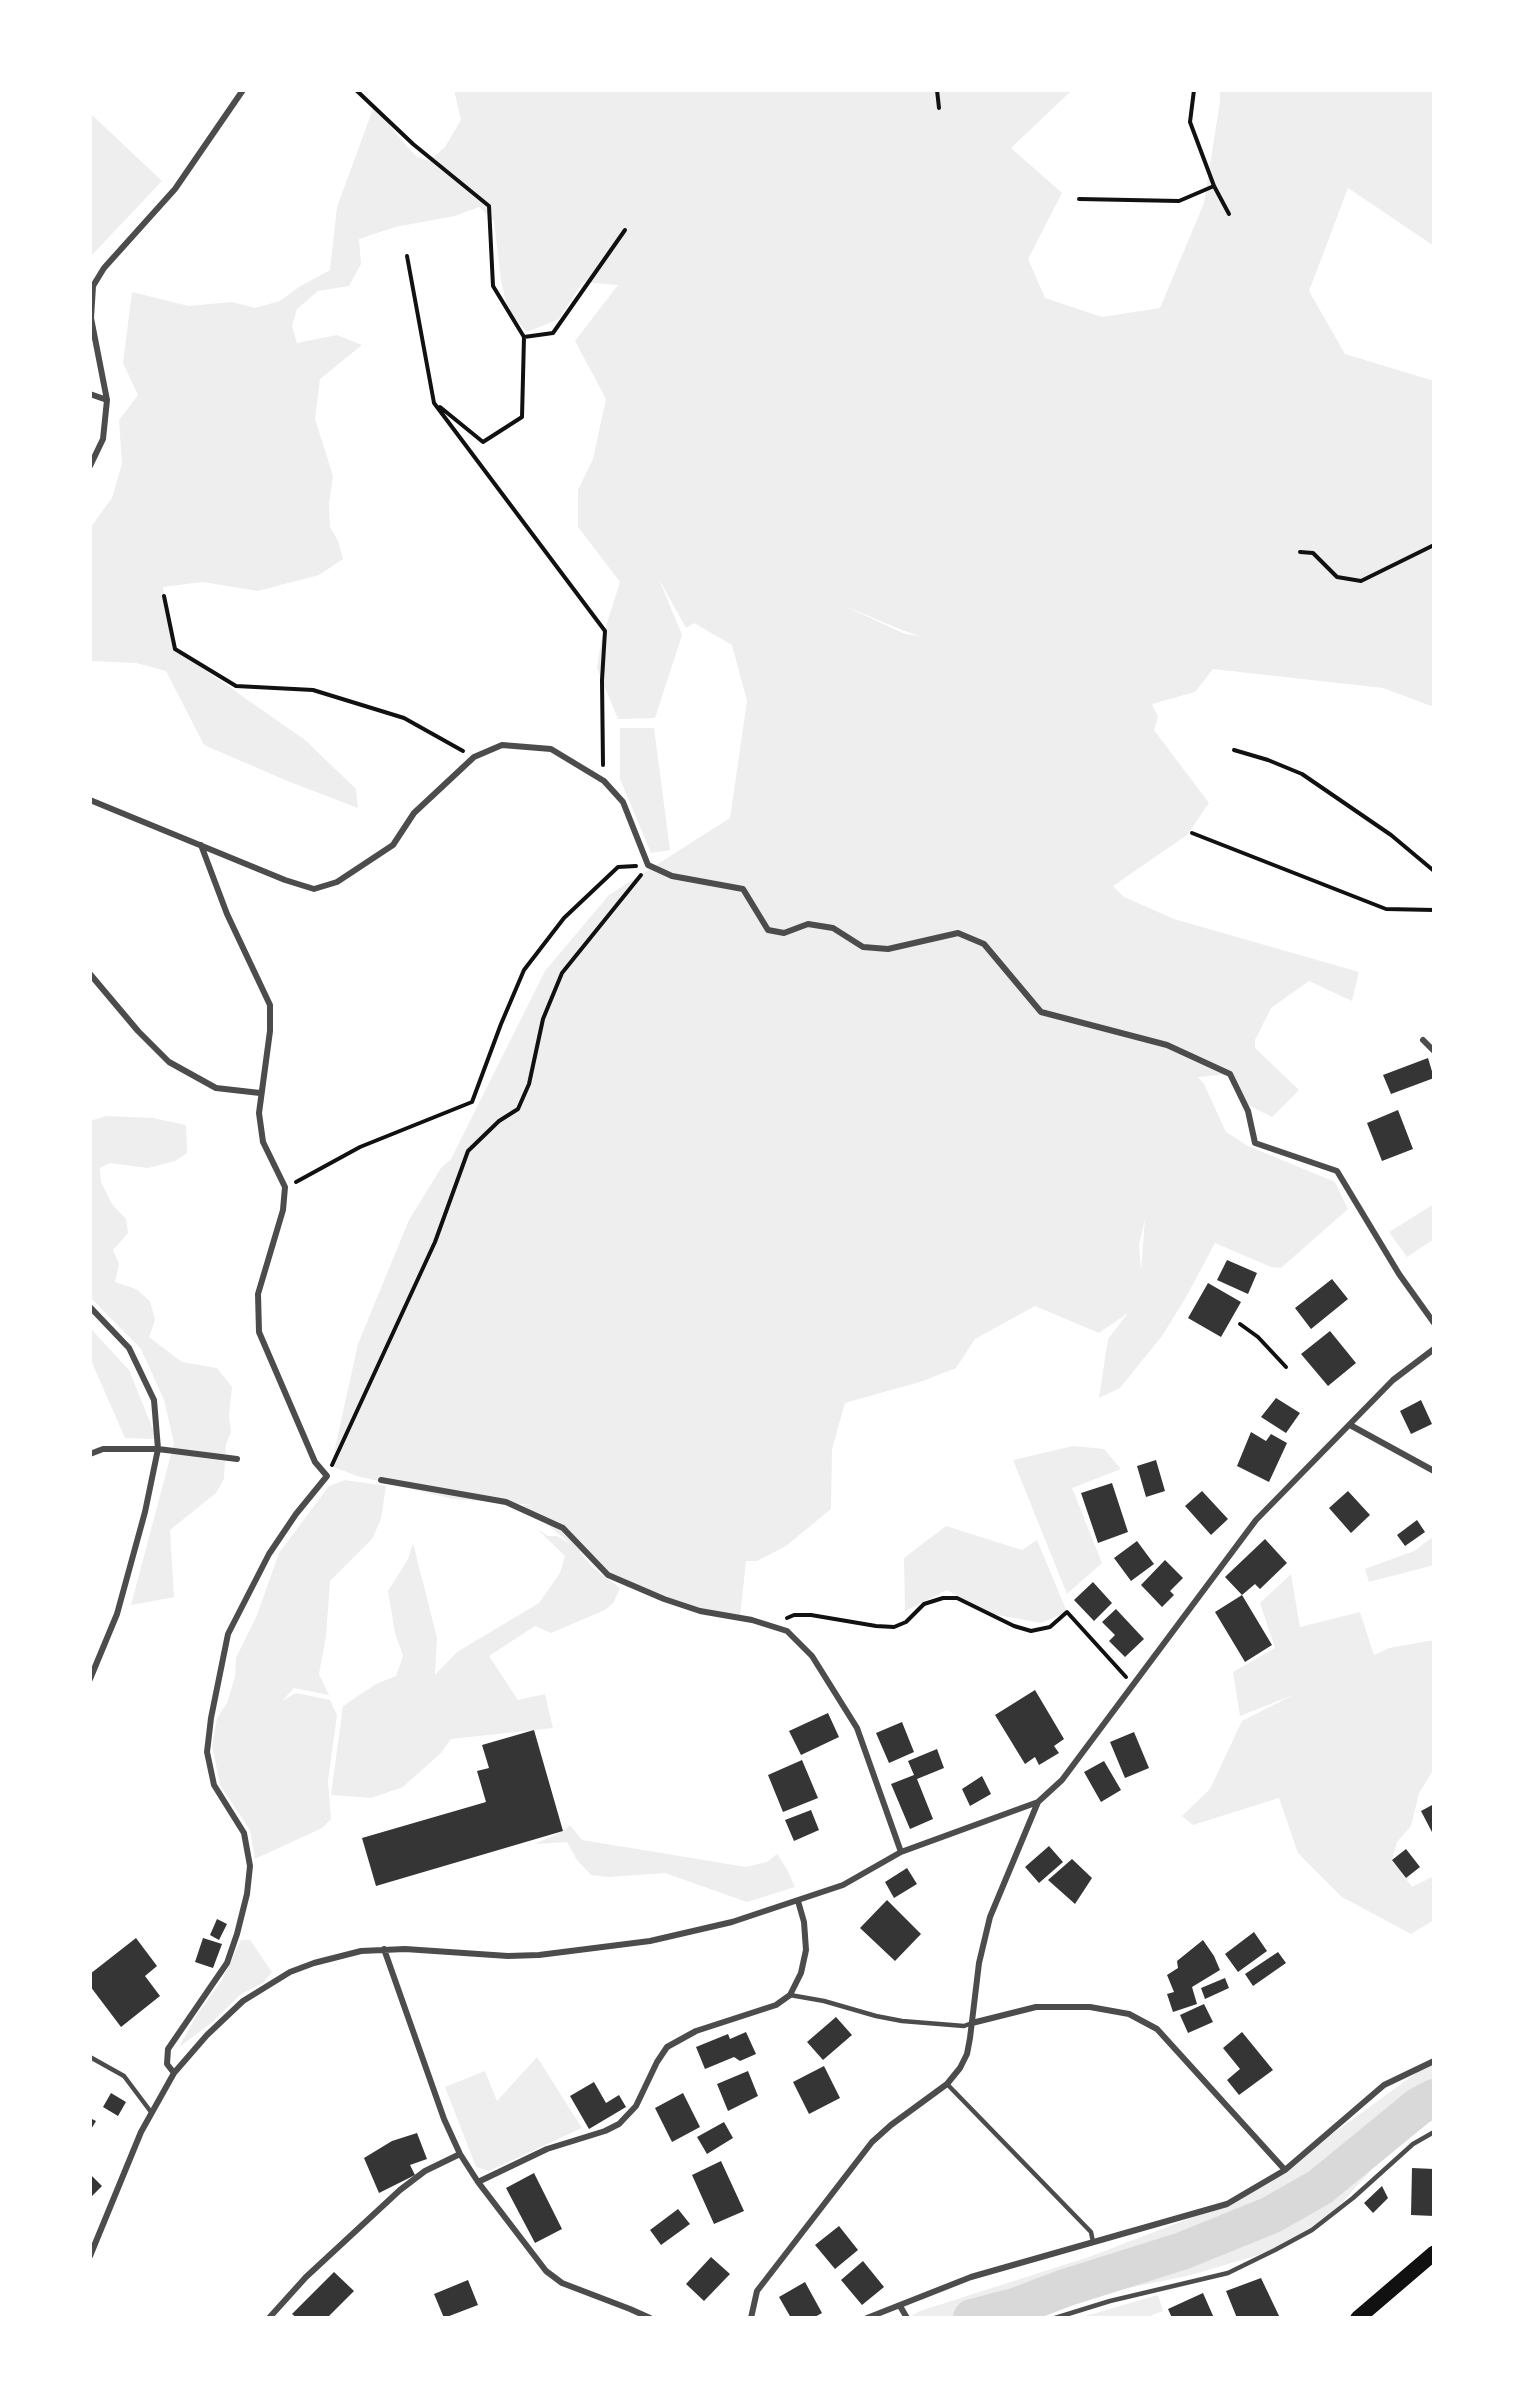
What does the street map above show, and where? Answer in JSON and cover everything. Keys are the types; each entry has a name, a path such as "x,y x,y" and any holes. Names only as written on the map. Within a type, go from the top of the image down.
{"main road":[{"path":"1358,2318 1434,2253"}],"street":[{"path":"90,466 103,439 107,400 91,318 91,285 175,189 243,90"},
{"path":"90,394 107,400"},
{"path":"90,800 285,880 314,889 337,882 393,844 414,813 474,756 502,745 551,749 603,781 623,802 648,865 672,876 743,889 768,930 784,933 808,924 833,928 863,947 888,949 958,933 984,944 1041,1012 1167,1045 1230,1074 1248,1111 1255,1143 1338,1171 1399,1274 1434,1323"},
{"path":"174,2073 167,2064 168,2049 227,1963 247,1894 250,1866 244,1833 214,1785 207,1752 211,1718 228,1634 269,1554 296,1514 327,1476 315,1462 259,1332 258,1294 284,1210 285,1187 263,1142 259,1113 270,1031 270,1005 227,914 201,845"},
{"path":"90,974 138,1031 169,1062 216,1088 260,1093"},
{"path":"1423,1040 1434,1051"},
{"path":"90,1307 129,1348 154,1400 158,1449 145,1512 117,1614 90,1679"},
{"path":"90,2256 141,2132 174,2073 207,2034 243,2001 290,1972 344,1954 384,1949 508,1956 539,1955 650,1941 732,1922 843,1886 901,1852 955,1830 1038,1802 1062,1780 1256,1520 1393,1380 1434,1349"},
{"path":"1350,1425 1434,1471"},
{"path":"90,1454 103,1449 158,1449 237,1458"},
{"path":"381,1480 506,1503 563,1528 608,1575 664,1599 700,1611 787,1631 812,1656 856,1728 901,1852"},
{"path":"751,2318 757,2291 860,2157 891,2125 947,2084 960,2068 967,2054 977,1974 987,1929 1038,1802"},
{"path":"478,2182 547,2149 605,2131 619,2124 636,2106 657,2062 667,2048 696,2031 777,2005 790,1995 801,1973 806,1950 804,1922 798,1902"},
{"path":"384,1949 444,2119 460,2154 478,2182 546,2271 562,2283 630,2308 650,2318"},
{"path":"972,2023 1036,2007 1090,2007 1129,2014 1158,2029 1285,2170"},
{"path":"867,2318 902,2308 971,2277 1227,2204 1285,2170 1384,2085 1434,2061"},
{"path":"269,2318 306,2277 400,2190 425,2171 460,2154"},
{"path":"902,2308 907,2318"}],"lane":[{"path":"790,1995 824,2001 902,2021 964,2026 972,2023"},
{"path":"90,2057 124,2076 151,2112"},
{"path":"947,2084 1091,2232 1093,2242"},
{"path":"1055,2318 1110,2301 1228,2273 1275,2250 1312,2230 1353,2198 1413,2144 1434,2132"}],"path":[{"path":"356,90 413,144 489,207 493,286 524,337 522,417 483,442 434,402"},
{"path":"937,90 939,108"},
{"path":"1194,90 1190,122 1214,186 1229,214"},
{"path":"1079,199 1179,201 1214,186"},
{"path":"524,337 553,333 625,230"},
{"path":"406,256 434,402 604,631 603,781"},
{"path":"1300,552 1313,553 1337,577 1361,581 1434,545"},
{"path":"164,596 175,649 236,686 313,690 404,718 474,756"},
{"path":"1234,750 1268,760 1302,774 1391,835 1434,871"},
{"path":"1192,833 1386,909 1434,910"},
{"path":"285,1187 360,1147 472,1101 524,970 564,918 618,867 648,865"},
{"path":"327,1476 435,1242 468,1151 499,1120 518,1109 529,1084 543,1018 562,973 648,865"},
{"path":"1240,1324 1258,1337 1286,1367"},
{"path":"768,1625 794,1615 811,1614 894,1627 906,1622 924,1604 943,1598 957,1598 1014,1626 1031,1631 1050,1627 1067,1612 1132,1684"}],"shaded area":[{"path":"454,90 1072,90 1011,148 1062,193 1028,259 1045,298 1102,317 1160,308 1204,203 1220,90 1434,90 1434,246 1348,188 1309,291 1345,354 1434,381 1434,707 1383,688 1213,669 1195,692 1152,704 1158,717 1154,730 1209,803 1187,835 1113,886 1124,897 1174,919 1359,972 1352,1001 1309,981 1271,1008 1255,1040 1255,1048 1299,1090 1272,1117 1244,1103 1230,1074 1198,1077 1204,1084 1226,1132 1248,1146 1335,1182 1348,1209 1281,1268 1271,1267 1215,1243 1162,1336 1120,1388 1099,1398 1108,1339 1128,1313 1099,1333 1035,1306 975,1339 956,1368 923,1381 845,1403 832,1449 831,1509 786,1546 757,1561 746,1561 740,1618 697,1608 606,1573 579,1551 593,1568 620,1588 614,1602 605,1610 551,1633 535,1626 489,1656 518,1700 545,1694 553,1728 451,1739 441,1753 403,1787 371,1798 331,1795 343,1706 376,1684 396,1676 403,1656 395,1633 388,1591 408,1559 413,1543 437,1638 435,1675 457,1652 539,1603 560,1573 565,1556 537,1529 548,1536 557,1536 571,1544 523,1505 534,1505 453,1499 357,1476 331,1466 358,1344 409,1220 441,1168 451,1159 545,971 609,895 730,818 747,701 732,645 694,623 686,628 659,579 682,635 655,718 618,719 597,668 601,642 620,582 578,527 578,490 593,459 606,399 575,341 618,285 583,282 559,319 527,332 508,311 501,280 494,221 479,207 455,216 395,227 359,239 361,264 349,286 318,291 297,309 292,326 297,343 337,335 362,345 320,379 315,419 333,476 329,504 330,527 338,541 343,559 319,575 258,591 202,582 163,587 175,649 305,740 356,789 358,808 204,745 166,671 136,663 90,661 90,528 112,498 122,464 119,420 138,395 123,363 132,292 189,306 232,302 255,308 280,301 299,287 330,270 337,207 374,106 417,157 429,161 445,147 461,120","holes":["840,604 897,628 921,637 903,633","1145,1219 1141,1271 1139,1245"]},
{"path":"90,113 162,181 90,257"},
{"path":"620,728 654,728 670,850 651,853 620,779"},
{"path":"106,1116 153,1118 186,1125 187,1153 175,1161 148,1168 110,1163 100,1168 101,1182 112,1204 126,1219 128,1233 113,1250 119,1264 115,1282 136,1289 150,1301 155,1320 149,1337 182,1362 217,1368 232,1387 229,1416 231,1432 226,1444 224,1479 216,1493 170,1530 174,1597 131,1605 174,1443 164,1400 141,1349 90,1297 90,1121"},
{"path":"1434,1204 1434,1239 1407,1257 1389,1232"},
{"path":"90,1328 129,1370 157,1439 125,1438 90,1358"},
{"path":"1073,1446 1104,1449 1121,1469 1072,1488 1102,1563 1067,1594 1013,1460"},
{"path":"345,1480 386,1486 381,1519 372,1539 330,1581 326,1637 319,1674 329,1695 294,1688 282,1701 296,1693 330,1700 337,1715 328,1781 331,1819 322,1828 255,1859 250,1830 220,1785 212,1745 217,1718 227,1703 235,1677 236,1658 257,1615 279,1553 329,1486"},
{"path":"946,1526 1022,1550 1037,1540 1067,1612 1041,1623 987,1613 947,1590 905,1611 904,1558"},
{"path":"1434,1536 1434,1565 1369,1582 1365,1569 1414,1551"},
{"path":"1291,1574 1300,1627 1360,1612 1374,1655 1389,1648 1434,1640 1434,1769 1419,1793 1411,1826 1397,1842 1392,1860 1412,1887 1434,1876 1434,1920 1411,1934 1342,1897 1298,1853 1279,1798 1193,1825 1182,1816 1210,1789 1242,1721 1293,1695 1240,1716 1233,1672 1275,1648 1260,1603"},
{"path":"570,1825 582,1840 746,1867 767,1862 777,1854 795,1887 747,1902 665,1873 609,1877 591,1875 577,1860 567,1842 535,1844 563,1831"},
{"path":"241,1940 250,1940 272,1972 263,1983 241,1994 210,2024 179,2047 198,2013 222,1980"},
{"path":"537,2057 582,2128 489,2171 476,2167 445,2087 485,2071 497,2101"},
{"path":"1434,2060 1434,2117 1372,2169 1330,2216 1275,2250 1191,2275 1105,2293 1030,2318 907,2318 920,2311 1089,2257 1227,2204 1298,2159"},
{"path":"1158,2295 1163,2311 1152,2315 1152,2318 1079,2318"}],"building":[{"path":"1428,1058 1434,1078 1391,1094 1383,1075"},
{"path":"1398,1110 1413,1149 1382,1161 1367,1123"},
{"path":"1227,1260 1257,1273 1248,1294 1217,1280"},
{"path":"1332,1279 1348,1299 1311,1329 1295,1308"},
{"path":"1208,1283 1241,1302 1221,1337 1188,1318"},
{"path":"1330,1331 1356,1363 1328,1386 1301,1354"},
{"path":"1276,1398 1300,1413 1286,1433 1261,1417"},
{"path":"1421,1400 1432,1424 1411,1434 1400,1411"},
{"path":"1251,1432 1266,1441 1271,1434 1287,1443 1269,1482 1237,1466"},
{"path":"1156,1460 1165,1491 1146,1497 1137,1466"},
{"path":"1112,1483 1128,1532 1098,1543 1081,1493"},
{"path":"1202,1491 1228,1519 1211,1535 1185,1506"},
{"path":"1348,1491 1370,1515 1351,1533 1329,1508"},
{"path":"1417,1520 1425,1532 1405,1546 1397,1535"},
{"path":"1265,1539 1287,1563 1260,1589 1255,1584 1242,1595 1225,1577"},
{"path":"1137,1541 1154,1564 1131,1581 1114,1558"},
{"path":"1165,1560 1183,1578 1170,1591 1174,1595 1162,1607 1141,1585"},
{"path":"1093,1582 1112,1603 1094,1621 1074,1600"},
{"path":"1242,1595 1272,1645 1245,1662 1215,1612"},
{"path":"1116,1609 1144,1639 1125,1657 1109,1641 1115,1635 1102,1622"},
{"path":"1035,1690 1064,1739 1054,1746 1059,1753 1039,1765 1035,1757 1025,1764 995,1715"},
{"path":"828,1713 839,1737 801,1755 789,1731"},
{"path":"902,1722 914,1752 889,1763 876,1733"},
{"path":"534,1730 563,1831 376,1886 362,1838 486,1802 477,1771 489,1768 482,1745"},
{"path":"1134,1732 1149,1768 1125,1778 1110,1742"},
{"path":"937,1749 944,1768 917,1779 933,1819 910,1829 891,1784 914,1775 908,1761"},
{"path":"802,1760 818,1798 783,1812 768,1775"},
{"path":"1104,1761 1121,1790 1101,1802 1084,1772"},
{"path":"982,1776 991,1794 970,1806 962,1789"},
{"path":"1434,1804 1434,1836 1421,1811"},
{"path":"811,1810 819,1830 794,1841 785,1820"},
{"path":"1049,1846 1063,1862 1039,1883 1025,1867"},
{"path":"1406,1849 1420,1867 1406,1878 1392,1860"},
{"path":"1072,1859 1092,1878 1075,1904 1048,1880"},
{"path":"907,1868 917,1884 894,1898 885,1882"},
{"path":"887,1900 921,1934 895,1961 860,1928"},
{"path":"217,1919 227,1924 219,1940 210,1935"},
{"path":"1254,1932 1267,1951 1238,1972 1225,1954"},
{"path":"136,1938 157,1966 145,1976 160,1996 121,2027 90,1986 90,1974"},
{"path":"203,1938 222,1944 213,1968 195,1962"},
{"path":"1203,1940 1220,1970 1192,1987 1197,2004 1173,2012 1167,1994 1174,1992 1167,1975 1178,1968 1177,1961"},
{"path":"1278,1952 1286,1963 1253,1986 1245,1974"},
{"path":"1225,1978 1229,1988 1205,1999 1201,1988"},
{"path":"1204,2004 1213,2022 1188,2033 1180,2015"},
{"path":"836,2017 852,2035 823,2060 807,2042"},
{"path":"746,2032 756,2054 740,2061 734,2057 705,2069 696,2047 728,2034 730,2039"},
{"path":"1242,2032 1273,2070 1239,2095 1227,2080 1240,2069 1223,2048"},
{"path":"824,2066 840,2098 809,2114 793,2082"},
{"path":"748,2071 758,2096 728,2111 717,2084"},
{"path":"594,2082 606,2103 619,2095 626,2107 589,2129 570,2096"},
{"path":"111,2093 126,2102 118,2116 103,2107"},
{"path":"683,2093 700,2127 672,2142 655,2108"},
{"path":"90,2118 96,2121 90,2131"},
{"path":"724,2122 733,2138 707,2154 697,2137"},
{"path":"417,2133 427,2159 410,2165 415,2175 379,2193 364,2158 392,2141"},
{"path":"721,2161 744,2211 714,2224 692,2175"},
{"path":"1412,2168 1434,2169 1434,2216 1411,2215"},
{"path":"534,2173 562,2229 535,2243 506,2188"},
{"path":"90,2174 102,2186 90,2198"},
{"path":"1382,2186 1388,2198 1373,2213 1364,2203"},
{"path":"678,2209 690,2224 661,2245 650,2230"},
{"path":"839,2226 858,2250 835,2269 815,2245"},
{"path":"711,2257 730,2274 704,2301 686,2284"},
{"path":"863,2261 884,2287 862,2305 841,2280"},
{"path":"334,2272 354,2291 327,2318 297,2318 292,2314"},
{"path":"1261,2278 1280,2318 1237,2318 1226,2291"},
{"path":"468,2280 478,2305 444,2318 434,2294"},
{"path":"805,2282 822,2313 813,2318 791,2318 779,2297"},
{"path":"1203,2293 1214,2318 1172,2318 1168,2309"}],"waterway":[{"path":"972,2318 1015,2307 1065,2288 1182,2251 1271,2215 1320,2187 1419,2106 1434,2098"}]}
